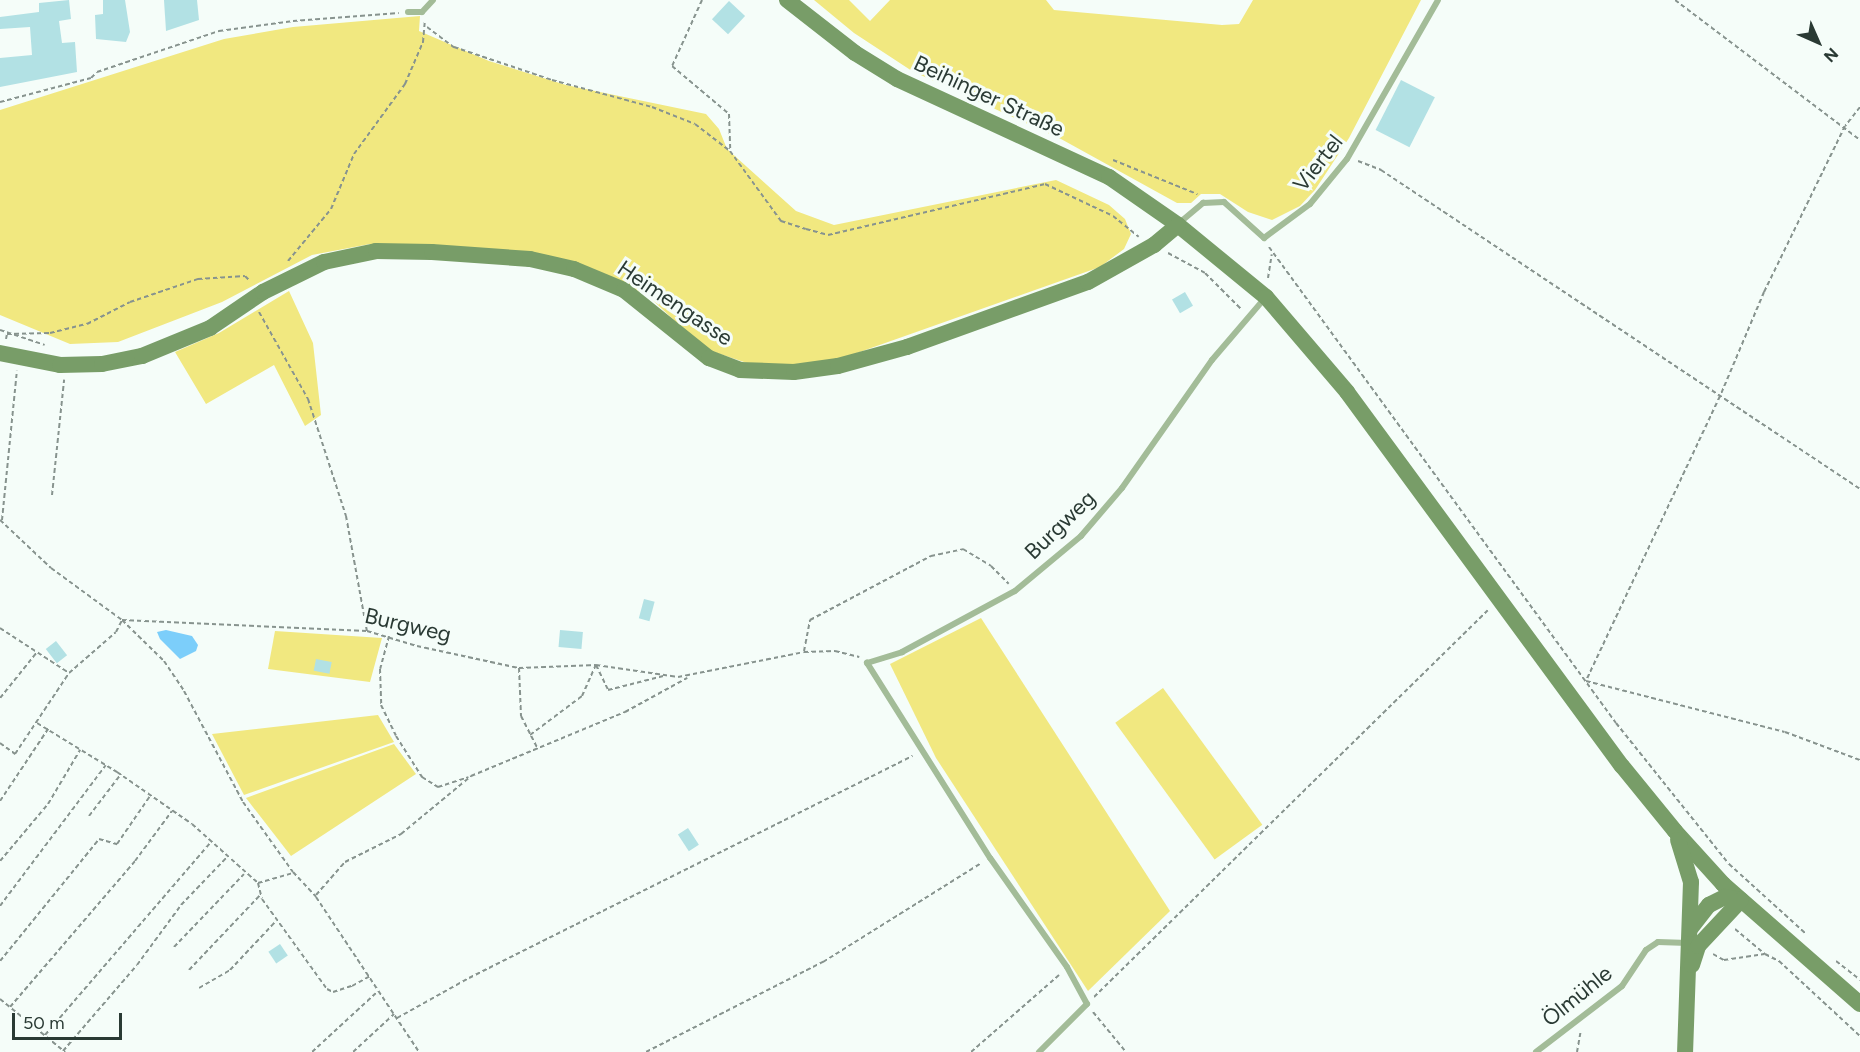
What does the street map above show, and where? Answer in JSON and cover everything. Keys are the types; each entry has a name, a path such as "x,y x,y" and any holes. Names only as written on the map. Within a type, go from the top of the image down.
{"street":[{"name":"Beihinger Straße","path":"787,0 855,53 897,79 1109,177 1178,225 1266,297 1347,392 1499,601 1675,831"},
{"name":"Heimengasse","path":"7,354 66,365 102,364 142,356 210,328 257,296 324,262 376,251 530,259 574,269 624,290 709,358 740,370 772,373 838,366 907,347 1088,282 1154,245 1178,225"},
{"path":"1675,831 1741,900 1860,1004"},
{"path":"1675,831 1691,882 1691,939 1687,980 1685,1052"},
{"path":"1691,939 1709,905 1725,897 1741,900"}],"lane":[{"path":"408,12 422,12 433,0"},
{"name":"Viertel","path":"1178,225 1203,203 1224,202 1264,238 1310,204 1347,159 1438,0"},
{"name":"Burgweg","path":"867,663 902,652 1015,591 1081,536 1122,488 1180,404 1247,316 1266,297"},
{"path":"867,663 990,858 1067,967 1087,1004 1039,1052"},
{"name":"Ölmühle","path":"1536,1052 1622,986 1652,946 1672,939 1691,939"}],"path":[{"path":"702,0 672,66 729,114 730,151"},
{"path":"1675,0 1845,126 1860,140"},
{"path":"0,102 91,78 97,72 219,31 293,21 408,12"},
{"path":"422,12 427,27 454,47 552,80 652,107 695,124 730,151 781,220 828,235 1045,184 1113,216 1154,245 1205,273 1247,316"},
{"path":"287,262 331,209 354,154 405,84 427,27"},
{"path":"1586,681 1720,396 1764,292 1845,126 1860,107"},
{"path":"1347,159 1381,170 1860,489"},
{"path":"1266,297 1272,254 1586,681 1729,864 1810,938"},
{"path":"7,334 50,333 87,324 130,302 198,279 245,276 308,399 346,516 367,631"},
{"path":"0,330 54,348"},
{"path":"7,334 1,521 51,568 122,620 175,676 233,786 293,873 316,897 370,975 419,1052"},
{"path":"52,495 66,365"},
{"path":"804,652 810,620 931,556 963,549 991,566 1015,591"},
{"path":"1126,1052 1087,1004 1473,623 1499,601"},
{"path":"0,743 15,754 69,673 116,632 122,620"},
{"name":"Burgweg","path":"122,620 367,631 417,646 519,668 596,665 690,677 804,652 845,653 867,663"},
{"path":"0,628 69,673"},
{"path":"389,636 380,669 381,705 396,736 422,777 438,787 471,776 625,712 690,677"},
{"path":"0,698 37,652"},
{"path":"530,735 582,696 596,665"},
{"path":"596,665 608,690 646,678 678,677"},
{"path":"519,668 521,716 537,748"},
{"path":"1586,681 1785,732 1860,760"},
{"path":"37,723 151,795 244,874 258,883 261,894 276,921 327,989 333,992 352,986 370,975"},
{"path":"0,801 48,729"},
{"path":"0,861 48,804 81,749"},
{"path":"397,1018 469,978 921,751"},
{"path":"0,906 106,765"},
{"path":"89,816 121,774"},
{"path":"316,897 345,862 400,834 471,776"},
{"path":"0,961 99,839 117,844 151,795"},
{"path":"10,1007 135,861 172,811"},
{"path":"45,1035 210,843"},
{"path":"0,999 64,1051 137,965 181,905 226,858"},
{"path":"646,1052 823,962 990,858"},
{"path":"258,883 293,873"},
{"path":"174,947 244,874"},
{"path":"189,970 261,894"},
{"path":"199,988 230,970 276,921"},
{"path":"1691,939 1724,960 1765,954 1779,962 1860,1036"},
{"path":"1835,960 1860,980"},
{"path":"971,1052 1067,967"},
{"path":"312,1052 379,990"},
{"path":"353,1052 394,1014"},
{"path":"1577,1052 1582,1018"}],"shaded area":[{"path":"814,0 849,0 870,21 890,0 1046,0 1054,10 1222,25 1239,24 1253,0 1421,0 1349,138 1315,190 1300,206 1272,220 1248,212 1220,194 1201,194 1191,203 1177,203 1061,139 912,71 854,33"},
{"path":"420,16 419,31 489,61 566,85 706,114 719,129 727,149 796,211 834,225 1056,180 1109,205 1125,219 1131,234 1124,249 1100,267 840,359 762,368 705,349 646,294 558,261 423,244 370,244 312,255 222,302 118,342 70,344 0,315 0,110 224,39 293,27"},
{"path":"289,291 313,343 321,415 305,426 274,365 206,404 175,352 219,333"},
{"path":"981,618 1170,911 1088,991 936,758 890,664"},
{"path":"275,631 382,638 370,682 268,669"},
{"path":"1163,688 1262,825 1215,859 1115,723"},
{"path":"378,715 394,742 244,795 212,734"},
{"path":"394,744 416,774 291,856 246,798"}],"water":[{"path":"166,630 192,636 198,645 196,651 180,659 160,639 157,632"}],"building":[{"path":"69,0 71,19 59,21 62,43 75,42 77,72 0,87 0,58 32,55 30,27 0,29 0,17 39,12 39,3"},
{"path":"103,0 125,0 130,32 126,42 96,39 95,15 103,14"},
{"path":"164,0 197,0 199,20 166,31"},
{"path":"729,1 745,16 728,34 712,19"},
{"path":"1401,80 1435,97 1409,147 1376,130"},
{"path":"1185,292 1193,306 1180,313 1172,300"},
{"path":"644,599 655,602 649,621 639,618"},
{"path":"560,630 583,632 581,649 559,647"},
{"path":"56,641 67,655 57,663 46,649"},
{"path":"316,659 332,662 329,674 314,671"},
{"path":"688,828 699,845 689,851 678,835"},
{"path":"280,944 288,956 276,963 268,952"}]}
